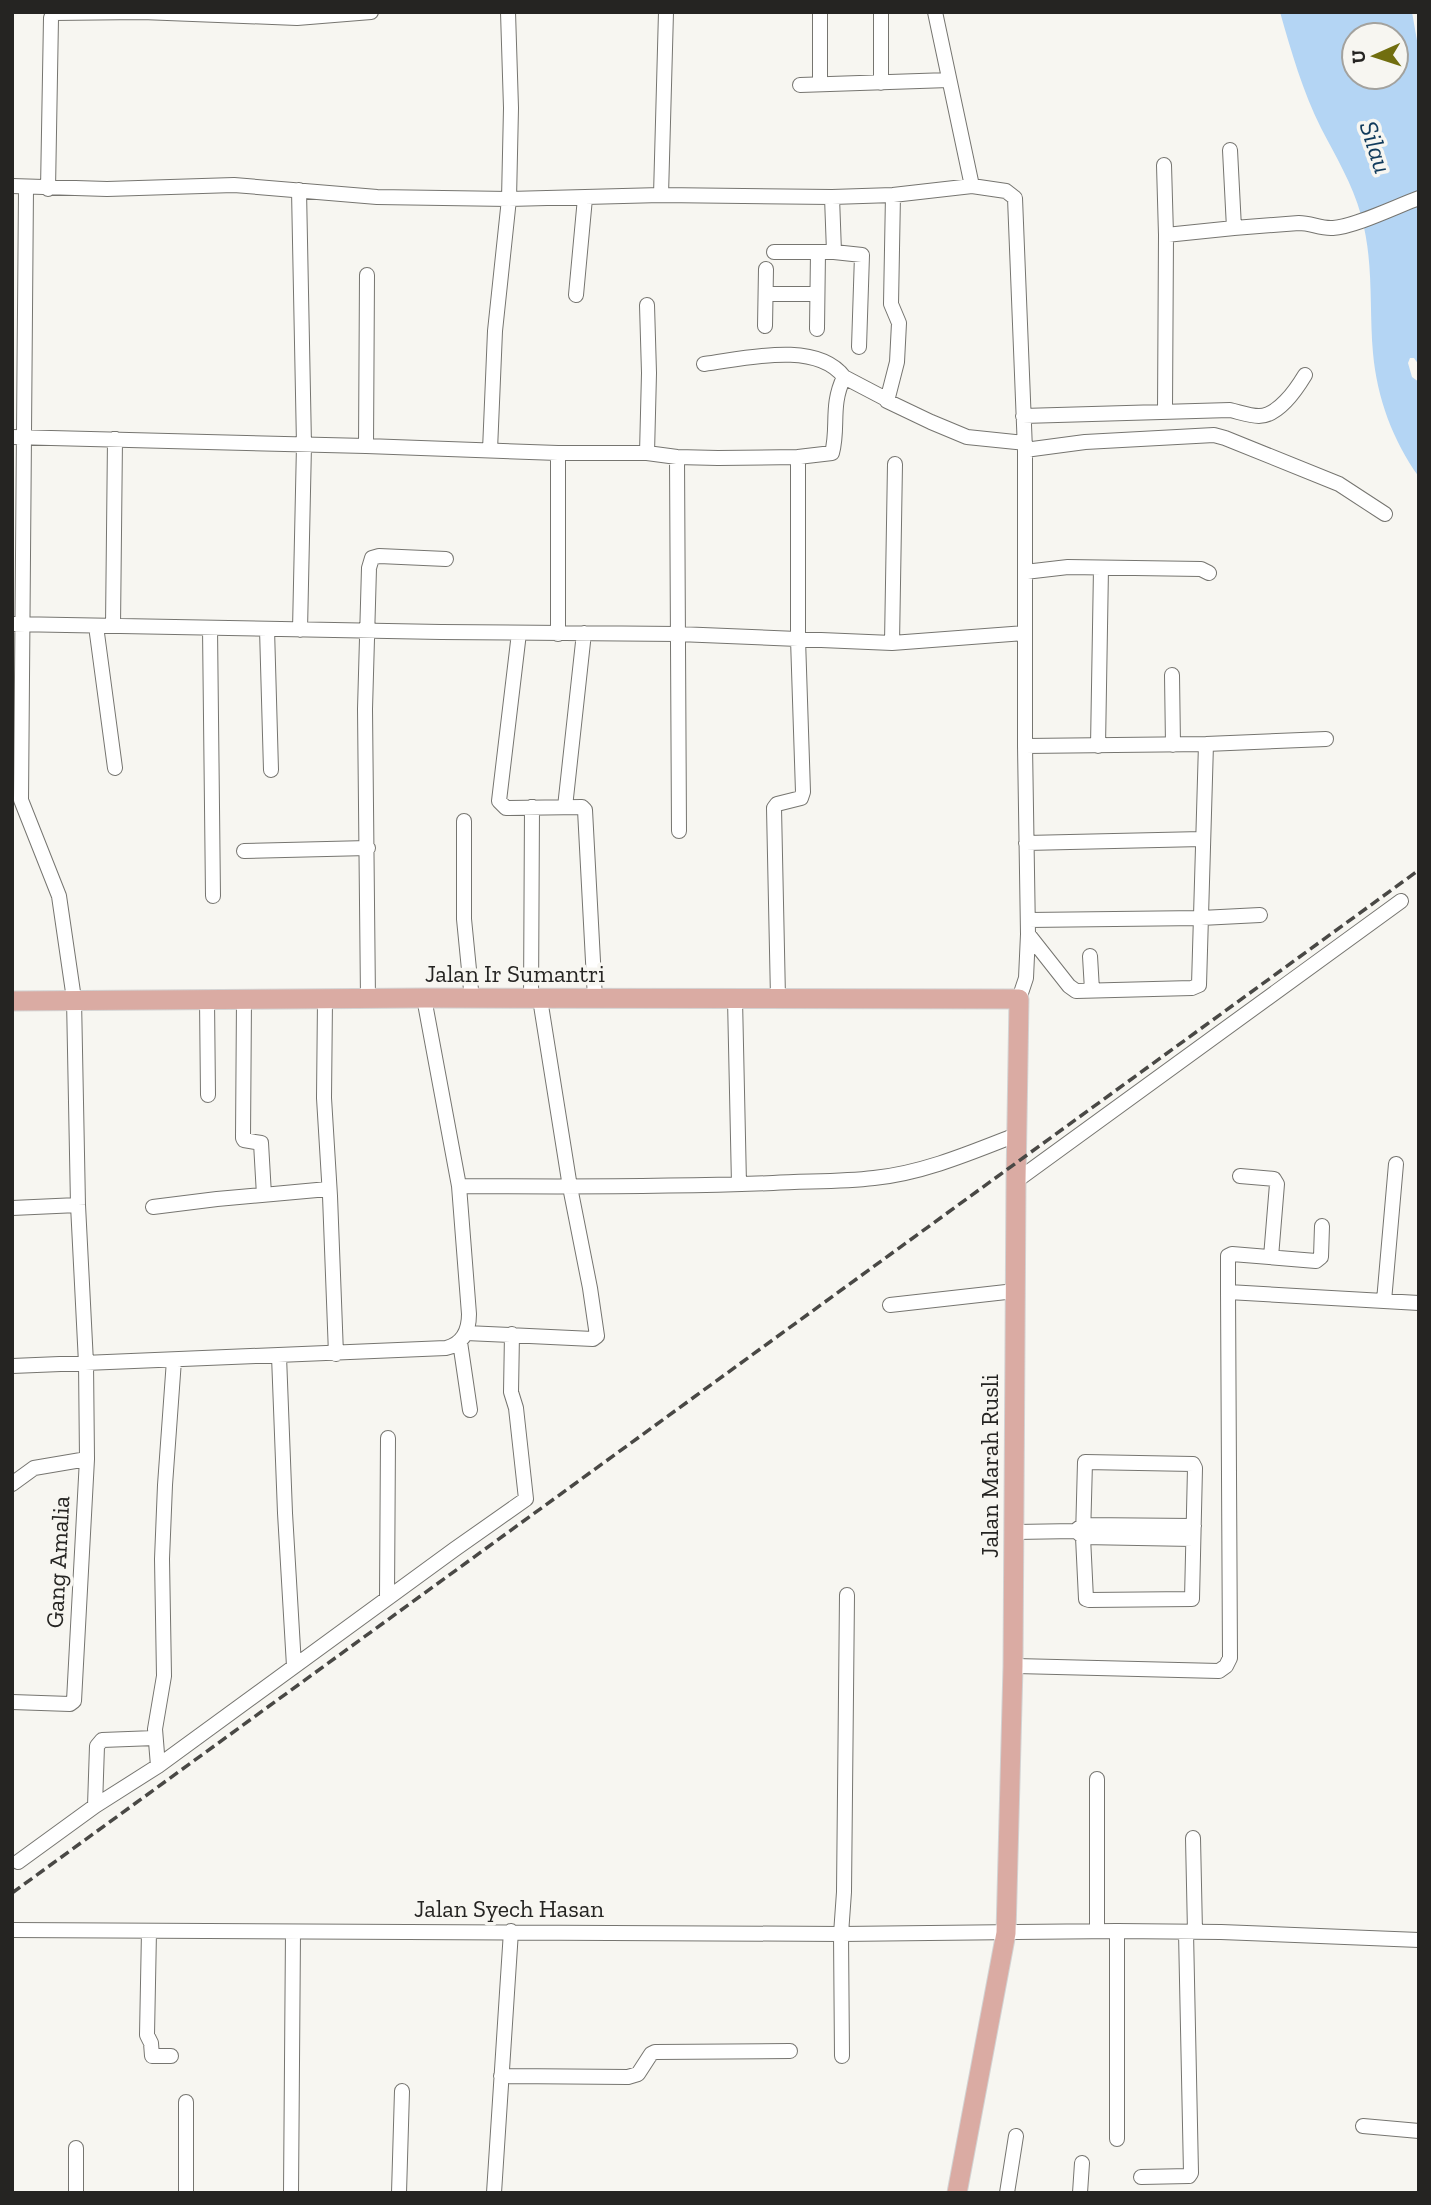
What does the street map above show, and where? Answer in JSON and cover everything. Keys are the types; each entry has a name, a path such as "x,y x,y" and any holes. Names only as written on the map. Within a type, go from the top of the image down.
{"main road":[{"name":"Jalan Ir Sumantri","path":"12,1001 424,998 1019,999"},
{"name":"Jalan Marah Rusli","path":"957,2193 1006,1933 1015,1532 1019,999"}],"street":[{"path":"48,188 53,13 142,12 297,18 371,12"},
{"path":"490,450 495,331 509,199 511,108 508,12"},
{"path":"662,195 666,12"},
{"path":"820,12 820,84"},
{"path":"881,12 881,83"},
{"path":"935,12 972,186"},
{"path":"800,85 949,80"},
{"path":"1230,150 1234,228"},
{"path":"1164,165 1165,410"},
{"path":"19,187 107,189 234,185 377,197 509,199 662,195 832,197 893,195 972,186 1006,191 1015,198 1025,446 1028,927 1026,978 1019,999"},
{"name":"Gang Amalia","path":"12,1702 70,1704 74,1701 87,1459 74,999 59,896 21,800 18,624 19,187"},
{"path":"299,190 304,445 300,630"},
{"path":"886,399 897,362 899,323 891,304 893,195"},
{"path":"832,197 834,252"},
{"path":"576,295 585,198"},
{"path":"1166,235 1299,223 1322,228 1343,227 1419,198"},
{"path":"774,252 862,255 859,348"},
{"path":"817,329 818,252"},
{"path":"765,326 766,269"},
{"path":"366,446 367,275"},
{"path":"766,294 817,295"},
{"path":"647,305 647,453"},
{"path":"704,364 772,355 804,355 828,364 844,377 889,403 967,437 1025,446 1214,435 1339,484 1385,514"},
{"path":"1023,416 1165,410 1230,410 1259,416 1267,414 1295,391 1305,375"},
{"path":"18,438 558,453 647,453 677,457 798,457 832,453 835,408 844,377"},
{"path":"113,626 115,439"},
{"path":"558,453 558,634"},
{"path":"677,457 679,831"},
{"path":"778,999 774,808 777,804 802,796 798,639 798,457"},
{"path":"892,643 895,464"},
{"path":"368,999 365,709 369,568 372,558 379,556 446,559"},
{"path":"1025,572 1068,567 1201,569 1209,573"},
{"path":"1098,746 1101,568"},
{"path":"18,624 678,634 892,643 1025,633"},
{"path":"96,626 115,768"},
{"path":"210,628 214,896"},
{"path":"267,629 271,770"},
{"path":"519,633 499,802 506,808 582,807 585,810 595,999"},
{"path":"565,807 584,634"},
{"path":"1172,675 1173,745"},
{"path":"1025,746 1173,745 1326,739"},
{"path":"1028,927 1076,991 1195,988 1200,981 1206,744"},
{"path":"12,1366 446,1348 455,1346 463,1337 512,1334 593,1339 597,1336 536,1000 532,807"},
{"path":"464,821 464,919 472,1000"},
{"path":"1026,842 1202,838"},
{"path":"244,851 368,848"},
{"path":"1016,1181 1401,901"},
{"path":"1028,927 1260,915"},
{"path":"1090,956 1092,990"},
{"path":"424,998 459,1186 469,1314 463,1337 470,1410"},
{"path":"735,999 739,1184"},
{"path":"207,1000 208,1095"},
{"path":"244,1000 243,1138 261,1143 264,1195"},
{"path":"326,1000 324,1098 336,1354"},
{"path":"459,1186 739,1184 875,1178 959,1158 1016,1135"},
{"path":"1384,1301 1396,1164"},
{"path":"1240,1176 1274,1179 1276,1184 1271,1257"},
{"path":"153,1208 328,1189"},
{"path":"12,1208 78,1205"},
{"path":"1013,1666 1219,1671 1228,1661 1228,1256 1235,1253 1316,1261 1321,1257 1322,1226"},
{"path":"890,1305 1016,1291"},
{"path":"1228,1292 1419,1303"},
{"path":"18,1862 158,1766 526,1499 516,1408 511,1392 512,1334"},
{"path":"279,1356 294,1666"},
{"path":"158,1766 155,1738 164,1676 162,1559 174,1360"},
{"path":"387,1598 388,1438"},
{"path":"12,1484 34,1468 87,1459"},
{"path":"1085,1462 1191,1463 1195,1468 1194,1533 1193,1598 1088,1600 1085,1597 1080,1531 1085,1462"},
{"path":"1015,1532 1194,1533"},
{"path":"842,2056 846,1595"},
{"path":"96,1806 99,1743 102,1740 155,1738"},
{"path":"1097,1779 1097,1931"},
{"path":"1141,2177 1189,2176 1191,2173 1193,1838"},
{"name":"Jalan Syech Hasan","path":"12,1930 841,1934 1117,1930 1419,1940"},
{"path":"1117,1930 1117,2139"},
{"path":"149,1931 148,2035 152,2056 171,2056"},
{"path":"494,2193 511,1931"},
{"path":"291,2193 293,1932"},
{"path":"501,2076 628,2077 638,2074 655,2052 790,2051"},
{"path":"399,2193 402,2091"},
{"path":"186,2102 186,2193"},
{"path":"1363,2126 1419,2131"},
{"path":"1007,2193 1016,2136"},
{"path":"76,2148 76,2193"},
{"path":"1080,2193 1082,2162"}],"water":[{"name":"Silau","path":"1280,12 1412,12 1419,52 1419,365 1414,358 1410,358 1408,363 1412,377 1419,382 1419,477 1394,434 1378,386 1373,353 1368,250 1361,215 1298,71"}],"railway":[{"path":"12,1893 1419,870"}]}
